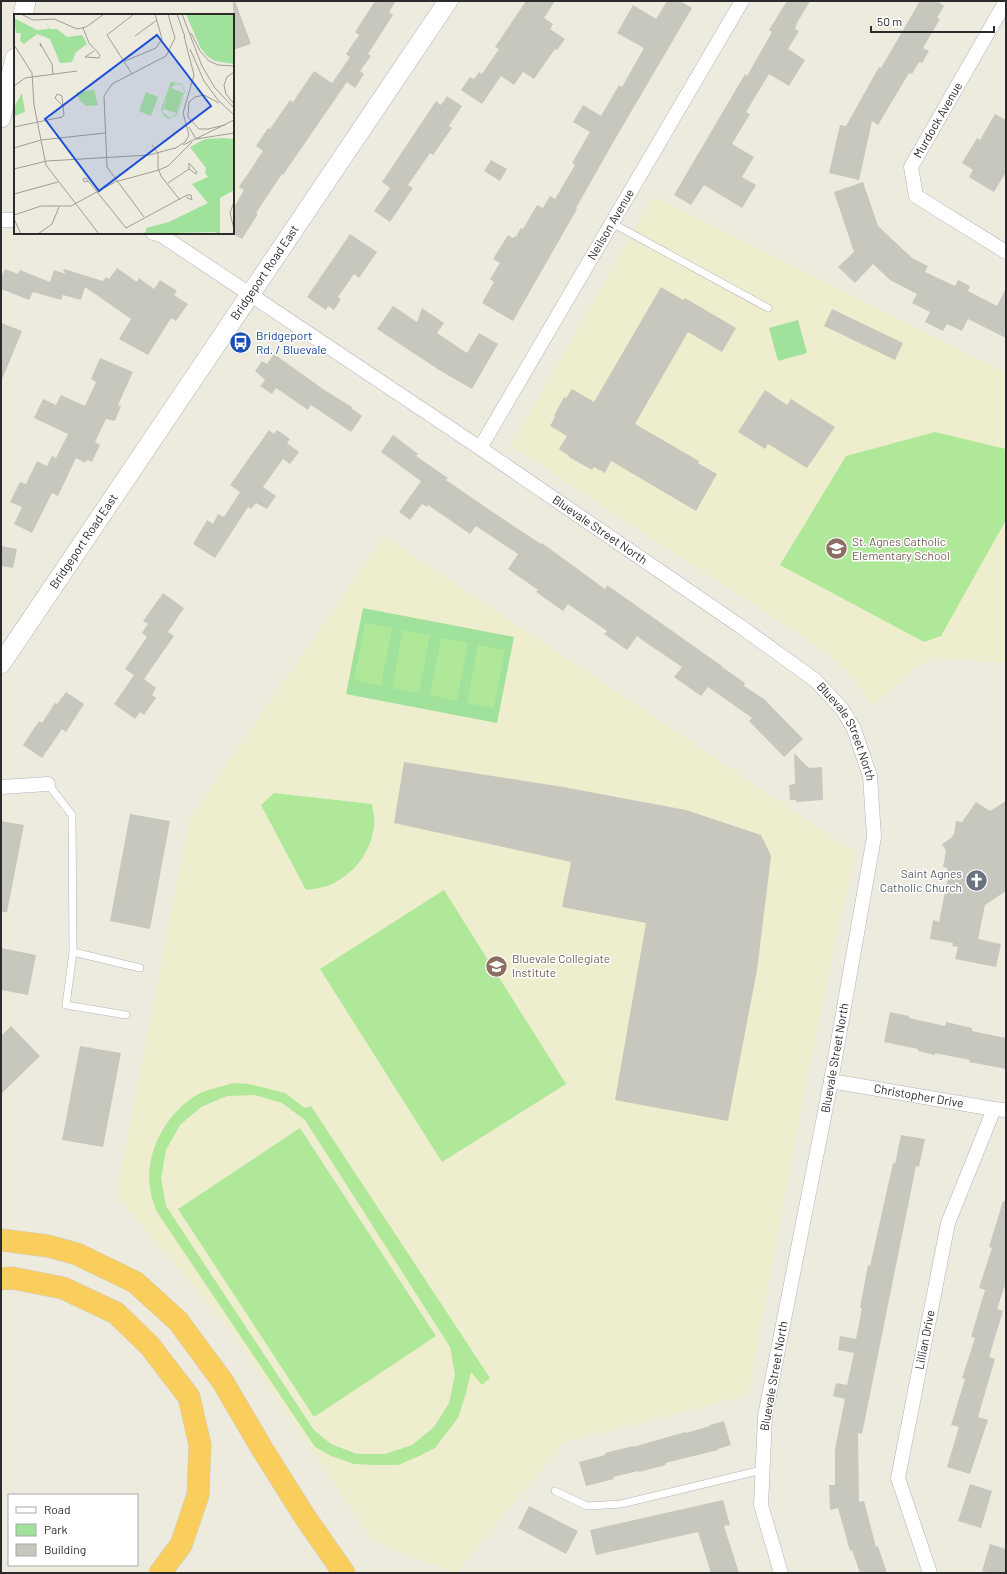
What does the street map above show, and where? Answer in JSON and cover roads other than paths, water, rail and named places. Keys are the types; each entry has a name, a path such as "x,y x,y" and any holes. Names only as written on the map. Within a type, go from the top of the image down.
{"highway":[{"path":"1,1233 27,1243"},
{"path":"1,1240 48,1246 77,1254 135,1282 178,1321 223,1382 265,1453 344,1573"},
{"path":"1,1279 12,1278 63,1288 116,1313 150,1346 189,1397 200,1445 198,1494 180,1545 160,1573"}],"main road":[{"path":"24,14 26,1"},
{"name":"Bridgeport Road East","path":"1,664 448,1"},
{"path":"1,118 14,62"}],"street":[{"name":"Neilson Avenue","path":"480,448 742,1"},
{"name":"Murdock Avenue","path":"1005,250 916,196 911,167 1006,1"},
{"path":"1,220 14,220"},
{"name":"Bluevale Street North","path":"157,234 161,235 480,448 728,618 814,680 842,709 854,729 870,776 874,837 831,1081 765,1416 761,1505 781,1573"},
{"path":"1,787 48,784"},
{"name":"Christopher Drive","path":"831,1081 1000,1110"},
{"name":"Lillian Drive","path":"930,1573 898,1478 948,1223 1000,1110"}],"lane":[{"path":"612,223 768,308"},
{"path":"48,784 72,815 73,952 66,1005 126,1015"},
{"path":"73,952 140,968"},
{"path":"555,1491 587,1506 603,1506 621,1504 762,1470"}],"place":[{"name":"Bridgeport Rd. / Bluevale","path":"241,343"},
{"name":"St. Agnes Catholic Elementary School","path":"837,549"},
{"name":"Saint Agnes Catholic Church","path":"977,881"},
{"name":"Bluevale Collegiate Institute","path":"496,966"}]}
